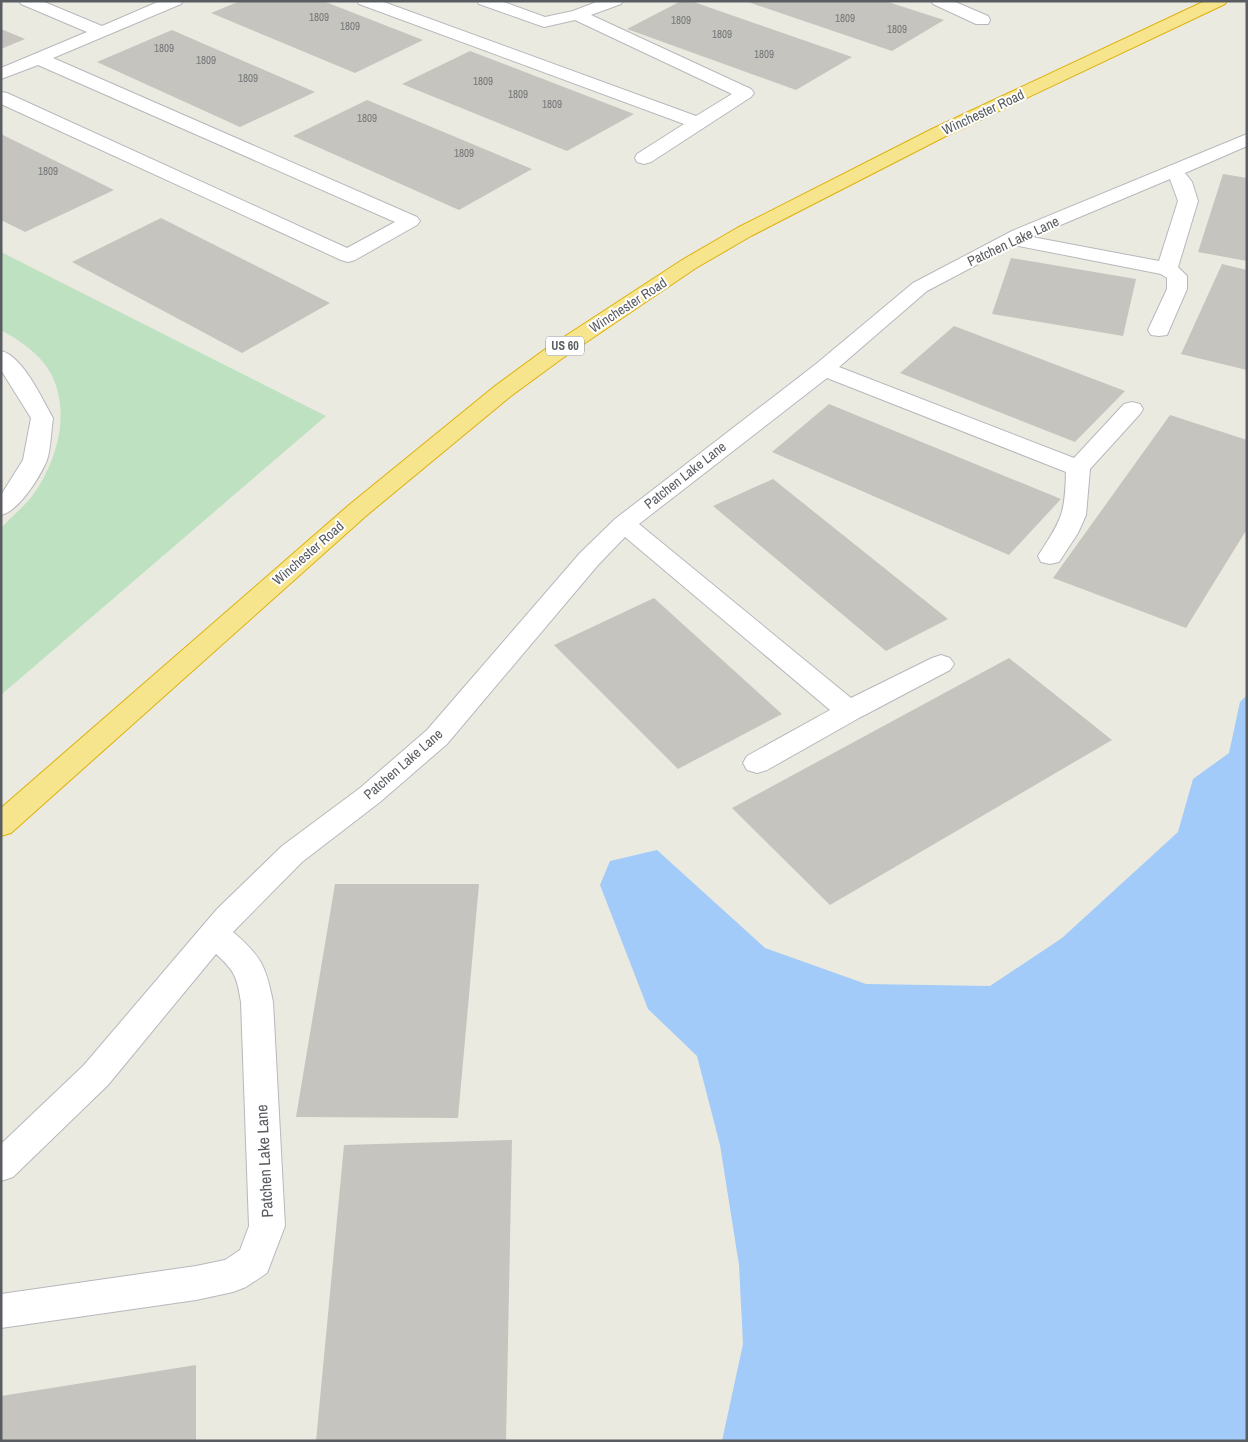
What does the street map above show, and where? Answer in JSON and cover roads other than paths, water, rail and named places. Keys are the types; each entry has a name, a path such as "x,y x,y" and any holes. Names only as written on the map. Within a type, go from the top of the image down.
{"highway":[{"name":"Winchester Road","path":"1,825 358,510 495,397 552,355 689,264 744,232 938,133 1218,1"}],"street":[{"path":"27,1 102,32"},
{"path":"1,74 175,1"},
{"path":"365,1 698,123"},
{"path":"485,1 544,22"},
{"path":"527,31 544,22 578,15 615,1"},
{"path":"939,1 982,20"},
{"path":"578,15 745,93 644,158"},
{"path":"494,48 510,40"},
{"path":"1,98 348,256 410,221 38,58"},
{"name":"Patchen Lake Lane","path":"1,1166 96,1075 228,917 292,854 370,795 437,737 589,560 624,524 824,369 920,287 1012,238 1247,139"},
{"path":"1167,269 1188,201 1182,182 1174,171"},
{"path":"1012,238 1167,269 1176,276 1177,289 1159,330"},
{"path":"1,508 12,497 34,460 42,418 6,369"},
{"path":"824,369 1078,468"},
{"path":"1050,556 1066,535 1074,518 1078,502 1078,468 1132,409"},
{"path":"624,524 849,711"},
{"path":"757,763 849,711 941,664"},
{"name":"Patchen Lake Lane","path":"1,1311 196,1283 233,1275 254,1262 267,1226 257,1002 252,974 237,954 214,934"}],"water":[{"path":"1247,695 1247,1441 722,1441 743,1344 739,1265 720,1145 697,1056 648,1009 600,885 610,861 657,850 765,948 866,984 990,986 1062,938 1178,832 1193,779 1229,753 1240,702"}]}
